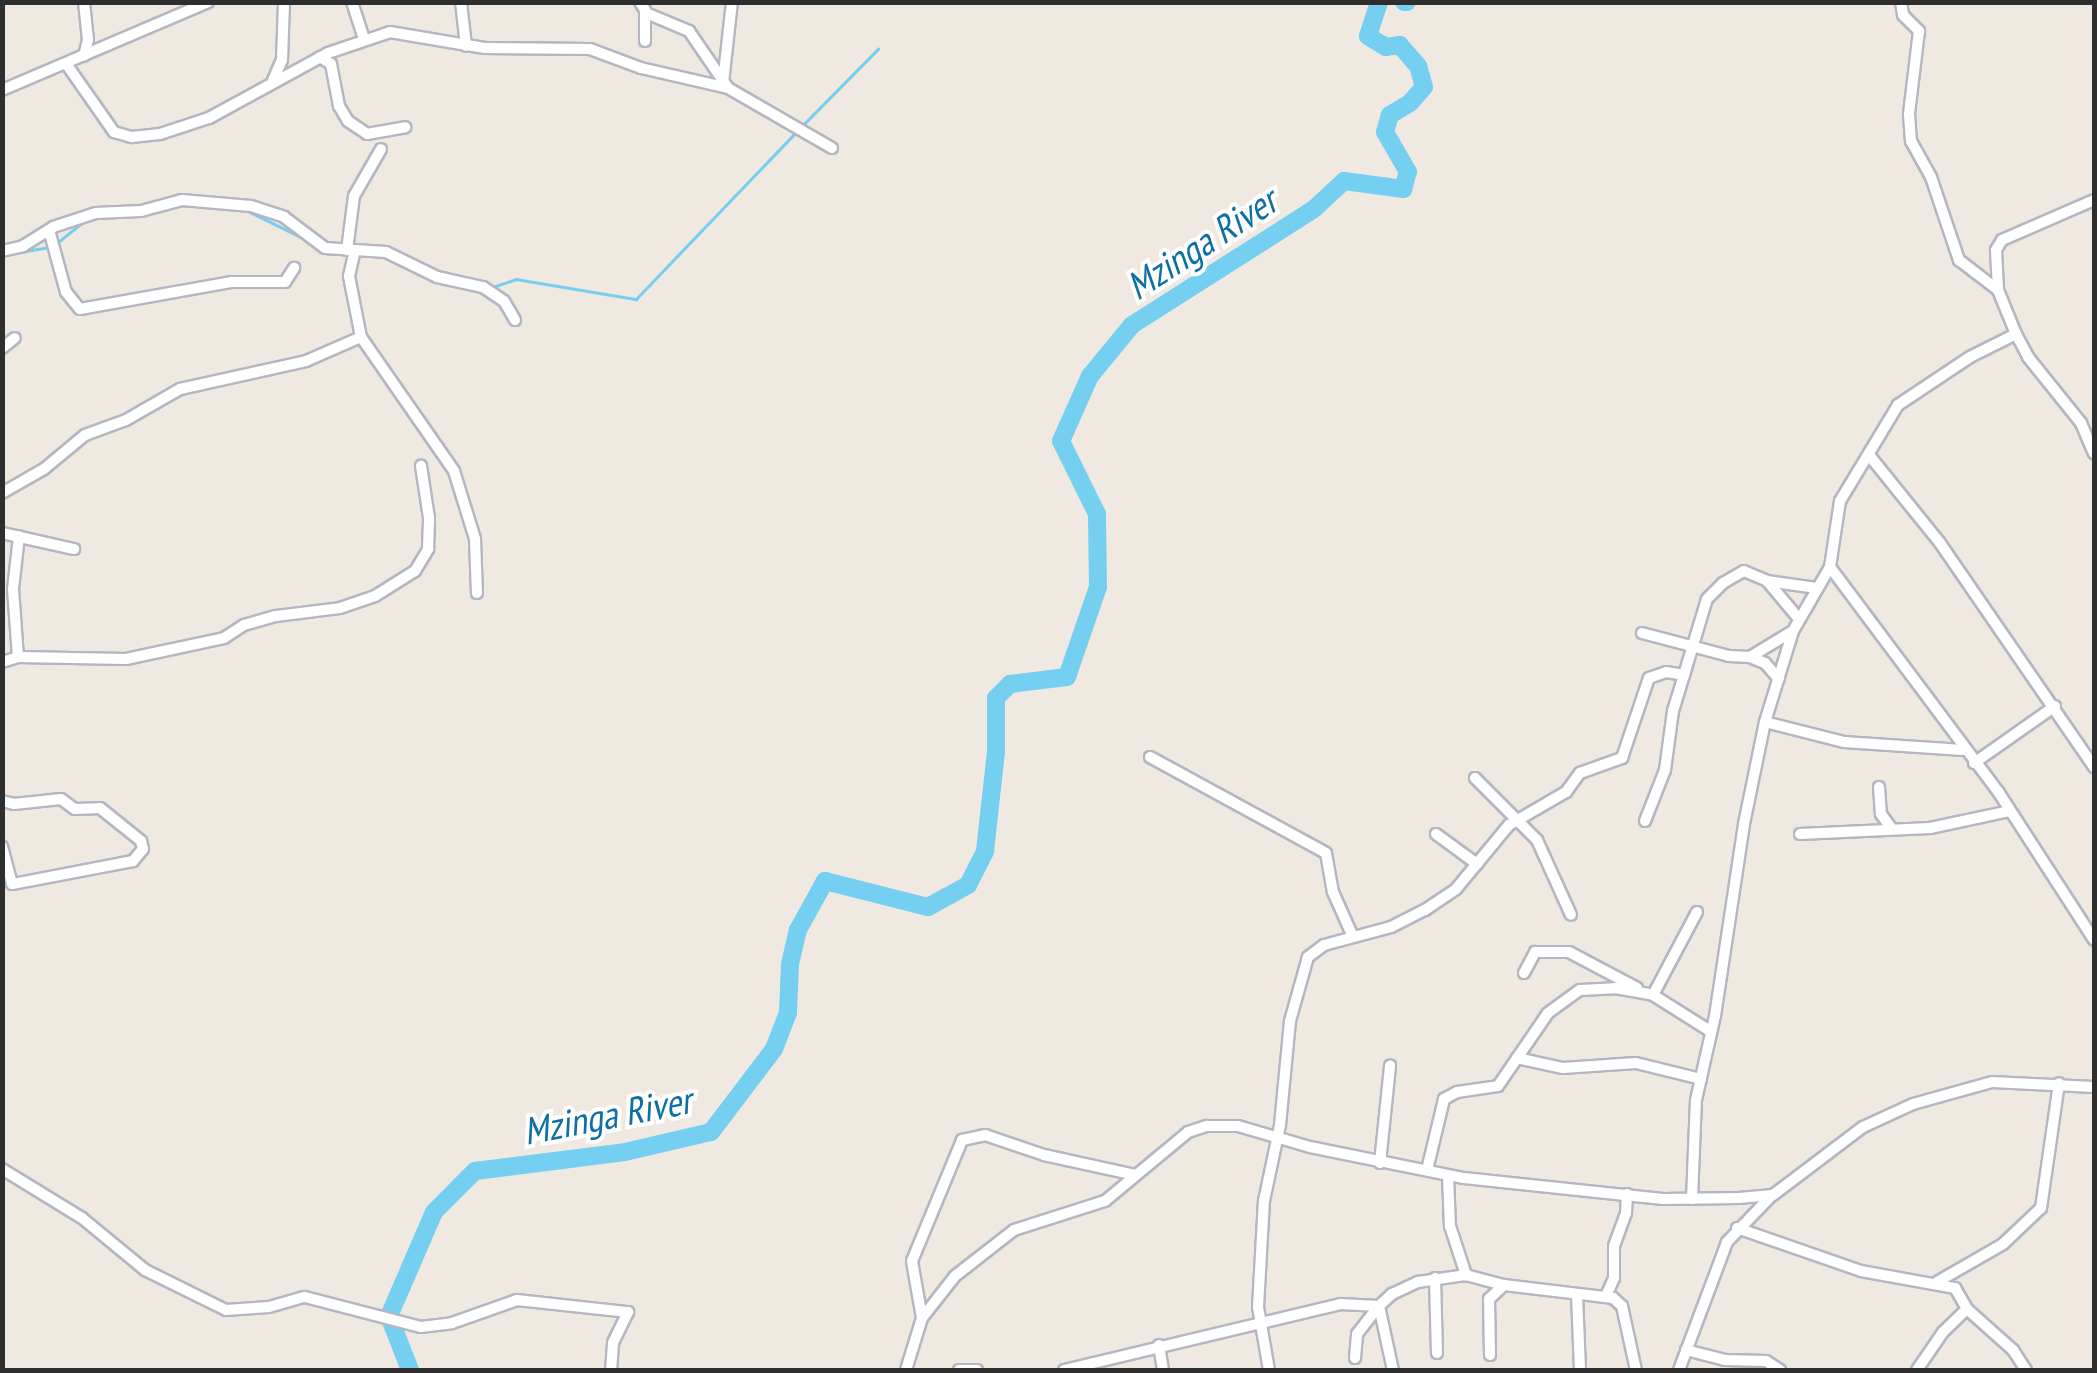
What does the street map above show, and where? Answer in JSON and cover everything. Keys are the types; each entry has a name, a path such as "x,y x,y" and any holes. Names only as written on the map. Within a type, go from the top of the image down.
{"street":[{"path":"84,2 88,40 84,56"},
{"path":"2,90 208,2"},
{"path":"273,81 282,64 284,2"},
{"path":"352,2 364,39"},
{"path":"461,2 466,46"},
{"path":"726,86 732,2"},
{"path":"1901,2 1903,15 1919,32 1909,114 1911,141 1931,177 1960,260 1998,290"},
{"path":"645,41 643,8 689,30 726,86"},
{"path":"67,65 114,132 126,136 160,134 209,118 320,57 364,39 399,33 466,46 590,49 641,68 726,86 832,148"},
{"path":"320,57 331,64 339,106 348,121 366,134 405,127"},
{"path":"381,149 354,196 349,276 361,337 454,471 475,538 478,592"},
{"path":"2,251 23,246 49,230 96,213 202,200 276,213 322,246 386,252 438,276 483,287 504,301 515,320"},
{"path":"2094,200 2002,240 1996,250 1998,290 2016,334 2028,357 2074,412 2094,453"},
{"path":"49,230 66,292 80,309 232,282 285,282 294,268"},
{"path":"1692,1199 1691,1143 1701,1080 1765,722 1790,634 1830,568 1840,501 1898,405 1970,356 2016,334"},
{"path":"2,494 44,468 85,435 126,420 180,389 306,361 361,337"},
{"path":"2,348 15,338"},
{"path":"1869,455 1940,543 2094,767"},
{"path":"2,662 18,657 126,659 224,638 244,625 276,616 340,608 375,596 415,571 428,548 430,518 421,466"},
{"path":"2,533 74,549"},
{"path":"18,657 13,589 19,536"},
{"path":"1830,568 2010,811 2094,940"},
{"path":"1645,821 1665,770 1673,711 1707,599 1723,583 1744,571 1768,581 1817,588"},
{"path":"1768,581 1798,619"},
{"path":"1787,606 1790,634"},
{"path":"1642,633 1695,648 1750,657 1765,663 1779,679"},
{"path":"1750,657 1790,634"},
{"path":"1269,1370 1260,1326 1264,1201 1278,1139 1300,973 1315,949 1391,926 1425,910 1456,888 1519,818 1566,792 1580,773 1617,762 1627,748 1649,678 1666,672 1684,675"},
{"path":"1974,762 2055,706"},
{"path":"1765,722 1844,742 1964,750"},
{"path":"1150,758 1326,853 1333,892 1353,937"},
{"path":"1475,778 1519,818 1544,852 1571,915"},
{"path":"1880,787 1880,814 1891,828"},
{"path":"2,801 14,804 62,799 74,808 100,808 141,841 144,849 133,861 12,884 2,846"},
{"path":"1800,834 1930,828 2010,811"},
{"path":"1436,834 1478,864"},
{"path":"1650,994 1697,912"},
{"path":"1524,973 1535,952 1569,952 1710,1030"},
{"path":"1428,1170 1444,1099 1458,1092 1498,1086 1548,1013 1580,990 1615,988 1650,994"},
{"path":"1517,1058 1562,1068 1636,1063 1701,1080"},
{"path":"1380,1163 1390,1066"},
{"path":"1680,1370 1736,1228 1773,1194 1863,1127 1896,1110 1992,1082 2094,1087"},
{"path":"1936,1282 2003,1244 2041,1208 2058,1083"},
{"path":"906,1370 922,1318 955,1276 1014,1230 1105,1200 1196,1128 1224,1124 1380,1163 1448,1175 1692,1199 1773,1194"},
{"path":"922,1318 912,1260 962,1140 985,1135 1044,1155 1136,1176"},
{"path":"2,1168 82,1218 165,1283 226,1310 269,1307 305,1297 421,1327 452,1323 517,1300 628,1312 613,1343 611,1370"},
{"path":"1448,1175 1450,1226 1466,1275"},
{"path":"1606,1296 1614,1278 1614,1246 1626,1213 1628,1194"},
{"path":"1736,1228 1861,1271 1955,1288 1967,1308 2013,1350 2026,1370"},
{"path":"1355,1358 1357,1334 1378,1306 1403,1288 1435,1278 1466,1275 1504,1285 1606,1296 1622,1306 1636,1370"},
{"path":"1435,1278 1437,1353"},
{"path":"1490,1356 1487,1308 1489,1299 1504,1285"},
{"path":"1577,1295 1580,1370"},
{"path":"1064,1370 1130,1358 1159,1345 1260,1326 1340,1304 1378,1306"},
{"path":"1378,1306 1393,1370"},
{"path":"1917,1370 1967,1308"},
{"path":"1159,1345 1163,1370"},
{"path":"1686,1350 1725,1360 1766,1360 1780,1370"},
{"path":"959,1370 977,1370"}],"waterway":[{"name":"Mzinga River","path":"410,1370 389,1316 434,1212 475,1171 625,1152 711,1132 774,1049 788,1013 790,964 798,930 825,881 928,907 968,885 985,851 996,751 996,698 1010,684 1067,677 1098,587 1097,514 1061,441 1090,376 1132,325 1314,209 1344,181 1403,189 1408,172 1385,132 1390,115 1410,103 1424,87 1418,66 1400,45 1386,47 1368,36 1379,2"},
{"path":"803,125 878,49"},
{"path":"490,288 516,279 636,299 797,131"},
{"path":"248,211 303,238"},
{"path":"57,243 82,223"},
{"path":"19,252 50,247"}]}
